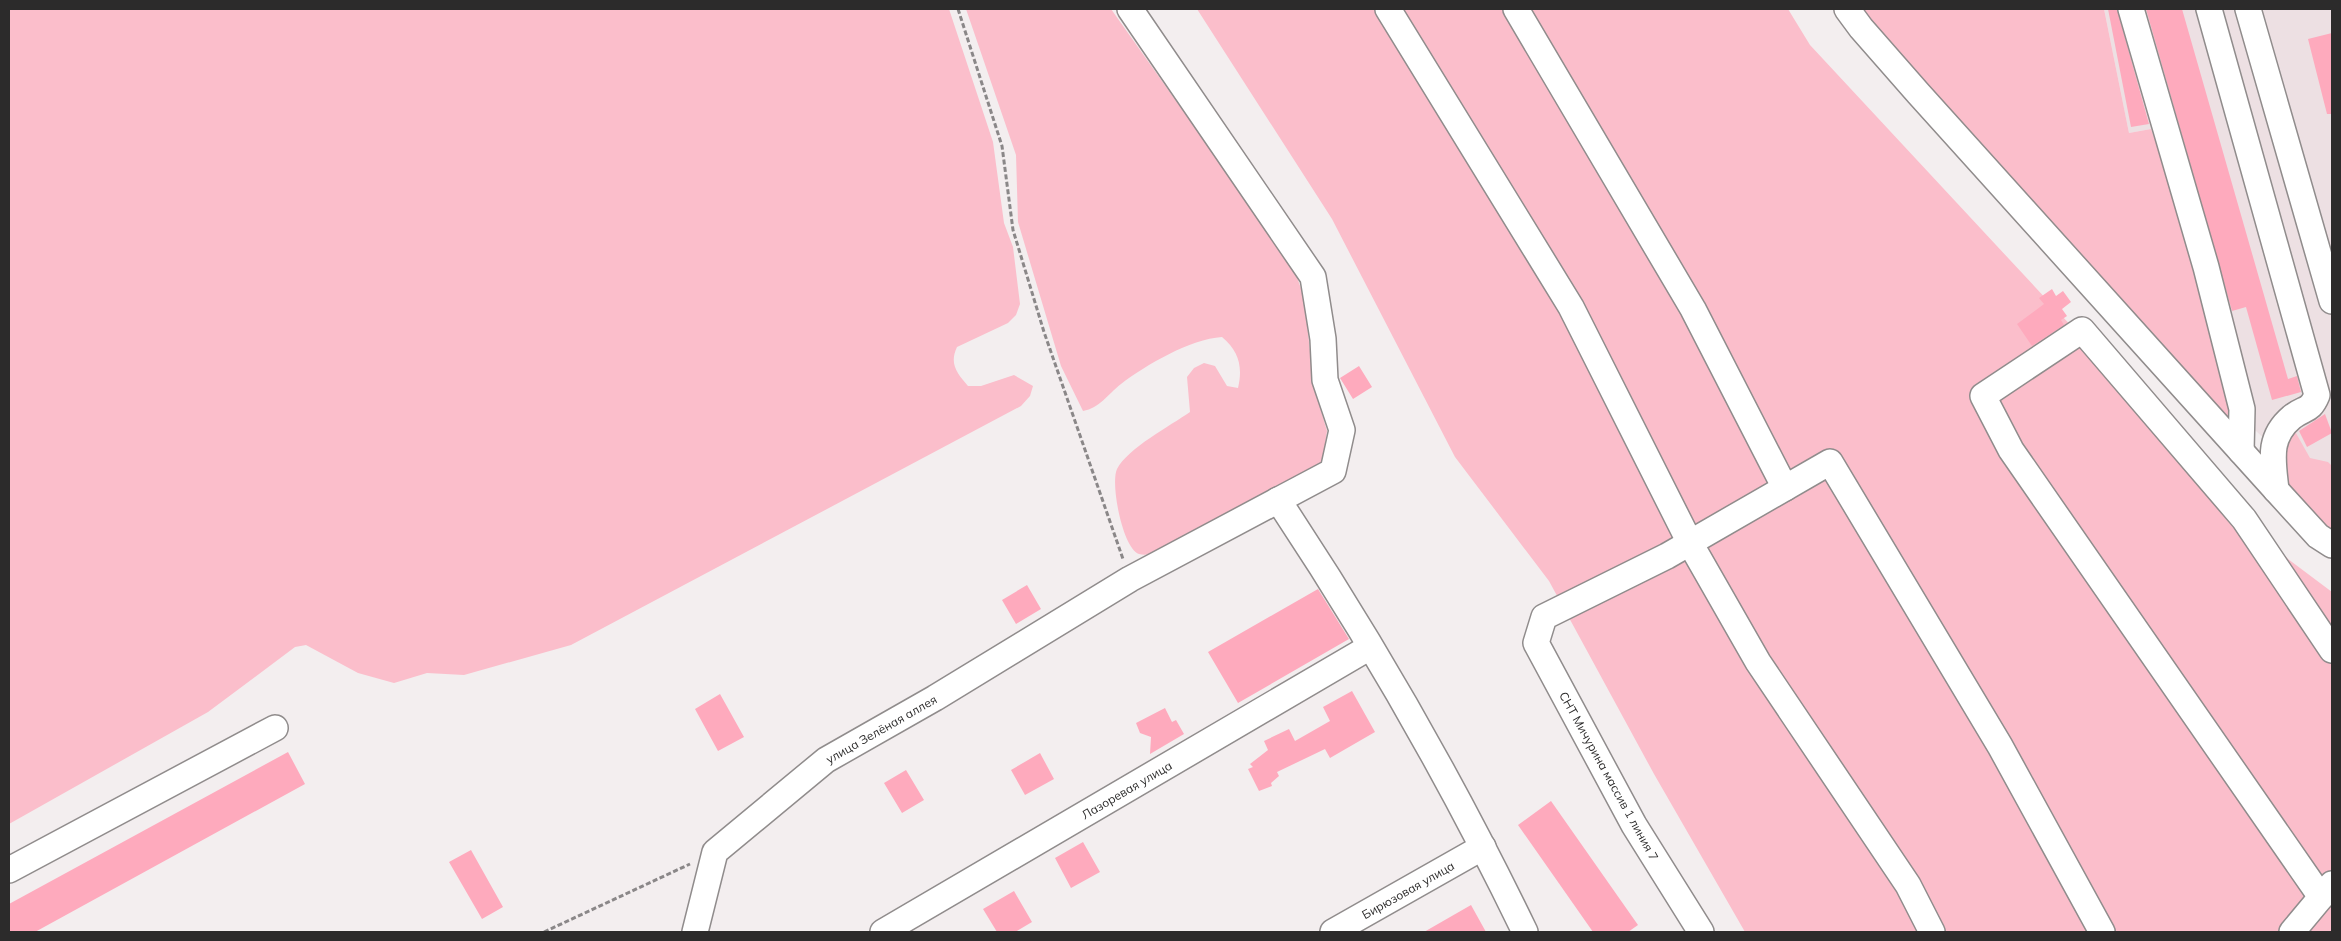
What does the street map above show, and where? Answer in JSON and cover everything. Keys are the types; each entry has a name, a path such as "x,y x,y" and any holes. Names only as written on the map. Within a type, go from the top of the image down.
{"street":[{"name":"улица Зелёная аллея","path":"715,852 826,760 935,698 1130,579 1333,471 1342,430 1325,380 1323,339 1313,277 1130,9"},
{"path":"1388,9 1571,307 1690,543 1758,662 1908,885 1932,932"},
{"path":"1516,9 1693,310 1785,488"},
{"path":"1847,9 1861,28 1918,93 2276,490 2318,536 2332,546"},
{"path":"2132,9 2206,267 2242,409 2241,451"},
{"path":"2209,9 2317,395 2312,407 2293,417 2277,434 2272,453 2276,490"},
{"path":"2248,9 2332,301"},
{"path":"2292,932 2327,890 2011,450 1983,396 2082,330 2244,519 2332,650"},
{"path":"1690,543 1830,462 2000,746 2102,932"},
{"path":"1278,500 1336,587 1483,847 1525,932"},
{"name":"СНТ Мичурина массив 1 линия 7","path":"1690,543 1544,617 1536,643 1634,824 1701,932"},
{"name":"Лазоревая улица","path":"883,932 1370,648"},
{"path":"9,870 275,728"},
{"name":"Бирюзовая улица","path":"1333,932 1483,847"},
{"path":"695,932 715,852"}],"path":[{"path":"958,9 1002,146 1013,230 1044,332 1130,579"},
{"path":"544,932 715,852"}],"shaded area":[{"path":"9,9 949,9 993,142 1004,223 1013,247 1020,304 1016,315 1008,323 957,347 954,358 955,368 968,386 981,386 1014,375 1033,386 1030,396 1021,406 571,645 464,675 427,673 394,683 358,673 306,645 295,647 208,712 9,824"},
{"path":"966,9 1111,9 1293,266 1304,297 1314,387 1327,431 1322,464 1162,553 1139,554 1133,550 1128,541 1119,515 1115,488 1117,469 1122,461 1140,445 1190,412 1187,377 1194,368 1204,363 1215,366 1227,386 1238,388 1240,366 1236,354 1222,337 1196,343 1169,354 1143,369 1121,384 1099,404 1083,411 1061,366 1018,222 1016,155"},
{"path":"1197,9 1788,9 1810,45 2288,559 2332,592 2332,932 1745,932 1654,774 1549,581 1455,457 1332,219"},
{"path":"1858,9 2104,9 2129,133 2151,129 2188,229 2238,414 2229,423"},
{"path":"2104,9 2332,9 2332,477 2312,484 2238,414 2151,129 2129,133"},
{"path":"2292,426 2310,458 2328,462 2332,466 2332,531 2293,497 2281,476 2278,464 2279,450"}],"building":[{"path":"2108,9 2117,9 2149,124 2131,127"},
{"path":"2146,9 2182,9 2288,379 2297,376 2301,392 2272,400 2246,307 2232,311"},
{"path":"2332,33 2332,114 2327,114 2308,39"},
{"path":"2052,289 2056,296 2063,291 2071,302 2062,309 2067,316 2061,320 2064,325 2032,346 2017,324 2044,304 2039,298"},
{"path":"1359,366 1372,387 1353,399 1340,378"},
{"path":"2325,414 2332,433 2307,447 2299,431"},
{"path":"1027,585 1041,609 1016,624 1002,600"},
{"path":"1318,589 1349,639 1238,703 1208,652"},
{"path":"1352,691 1375,732 1330,758 1325,749 1277,772 1279,776 1271,783 1272,786 1259,791 1248,769 1253,767 1250,764 1268,750 1264,741 1289,729 1295,741 1330,721 1323,707"},
{"path":"720,694 744,737 718,751 695,709"},
{"path":"1165,708 1172,722 1176,720 1184,734 1150,754 1151,737 1140,733 1136,723"},
{"path":"288,752 305,784 35,932 9,932 9,904"},
{"path":"1040,753 1054,779 1025,795 1011,770"},
{"path":"906,770 924,800 902,813 884,783"},
{"path":"1551,801 1638,925 1628,932 1593,932 1518,825"},
{"path":"1083,842 1100,872 1071,888 1055,858"},
{"path":"471,850 503,907 482,919 449,862"},
{"path":"1014,891 1032,922 1015,932 997,932 983,909"},
{"path":"1471,905 1486,932 1424,932"}]}
